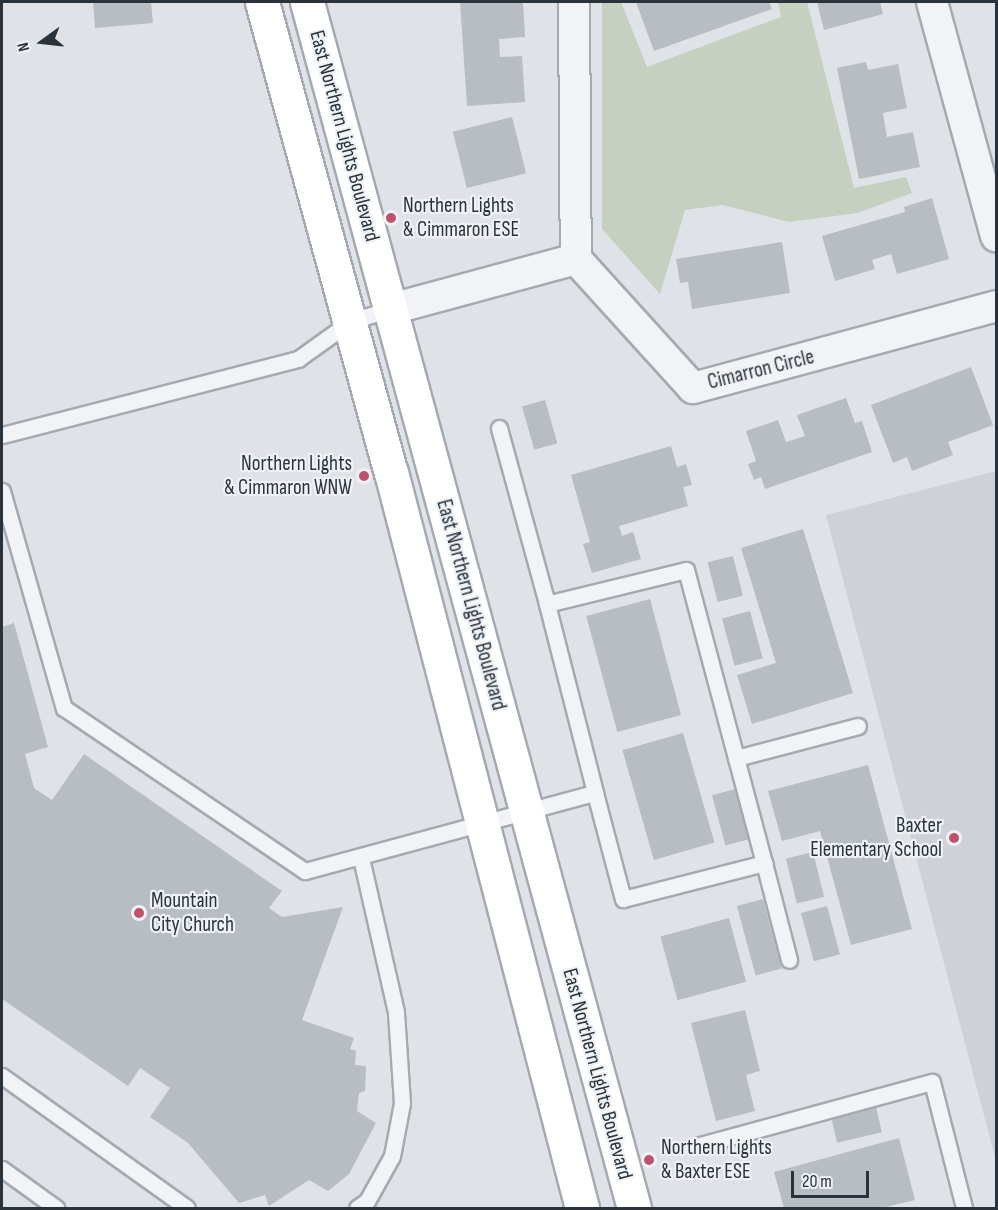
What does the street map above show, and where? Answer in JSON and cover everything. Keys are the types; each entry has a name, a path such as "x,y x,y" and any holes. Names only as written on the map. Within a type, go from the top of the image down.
{"main road":[{"name":"East Northern Lights Boulevard","path":"262,2 351,321 582,1209"},
{"name":"East Northern Lights Boulevard","path":"308,2 634,1209"}],"street":[{"path":"391,309 576,259 574,2"},
{"path":"932,2 996,236"},
{"name":"Cimarron Circle","path":"576,259 693,388 996,306"}],"lane":[{"path":"2,435 298,359 351,321 391,309"},
{"path":"499,428 547,604 622,899 764,864"},
{"path":"2,491 64,708 305,871 361,858 595,793"},
{"path":"547,604 686,570 789,960"},
{"path":"736,758 858,726"},
{"path":"357,1209 367,1201 392,1156 402,1103 396,1012 361,858"},
{"path":"2,1076 187,1209"},
{"path":"700,1145 932,1082 964,1209"},
{"path":"2,1169 56,1209"}],"shaded area":[{"name":"Baxter Elementary School","path":"996,471 996,1161 826,515"}],"green space":[{"path":"602,2 621,2 647,67 781,17 778,2 807,2 854,188 906,177 912,193 858,213 789,222 723,205 685,210 660,294 602,229"}],"building":[{"path":"93,2 151,2 153,23 95,28"},
{"path":"460,2 523,2 525,37 499,39 500,57 522,56 525,102 467,106"},
{"path":"636,2 769,2 772,9 654,51"},
{"path":"817,2 880,2 883,14 824,30"},
{"path":"866,62 868,70 898,64 907,108 883,113 887,137 913,132 920,167 859,179 837,68"},
{"path":"512,117 526,173 467,188 453,132"},
{"path":"932,198 949,259 897,274 891,254 872,260 875,269 835,281 822,236 905,212 904,207"},
{"path":"782,242 790,293 692,309 688,282 680,283 676,259"},
{"path":"971,367 993,425 948,442 953,455 912,471 907,457 893,463 871,405"},
{"path":"846,398 855,423 862,421 872,452 765,489 761,477 754,480 748,464 756,461 746,431 778,420 786,442 805,436 797,415"},
{"path":"545,400 557,443 534,450 522,407"},
{"path":"671,446 677,467 686,464 692,485 683,487 688,506 619,526 622,536 633,532 641,559 592,573 583,544 590,542 571,475"},
{"path":"803,529 853,693 752,724 737,675 776,663 741,548"},
{"path":"733,556 743,596 718,602 708,562"},
{"path":"650,599 681,715 617,732 586,616"},
{"path":"750,611 763,658 735,666 722,619"},
{"name":"Mountain City Church","path":"14,623 48,747 25,754 34,788 52,800 84,754 282,891 269,908 282,917 343,907 302,1020 354,1038 350,1049 356,1051 355,1065 366,1066 365,1091 359,1093 357,1111 376,1123 349,1174 328,1191 309,1180 269,1206 265,1195 239,1203 188,1143 150,1117 170,1088 140,1068 128,1086 2,999 2,627"},
{"path":"683,733 714,843 654,860 622,750"},
{"path":"868,765 912,929 851,945 820,831 782,841 768,791"},
{"path":"739,788 752,838 725,845 712,795"},
{"path":"813,852 824,897 797,903 786,859"},
{"path":"763,899 782,969 756,976 737,906"},
{"path":"827,906 840,954 814,961 801,913"},
{"path":"729,918 746,982 678,1000 660,936"},
{"path":"745,1010 760,1071 746,1075 755,1111 716,1121 691,1023"},
{"path":"876,1107 882,1132 837,1143 831,1117"},
{"path":"899,1138 915,1200 882,1208 784,1208 774,1172"}],"place":[{"name":"Northern Lights & Cimmaron ESE","path":"391,218"},
{"name":"Northern Lights & Cimmaron WNW","path":"364,476"},
{"name":"Baxter Elementary School","path":"954,838"},
{"name":"Mountain City Church","path":"139,913"},
{"name":"Northern Lights & Baxter ESE","path":"649,1160"}]}
